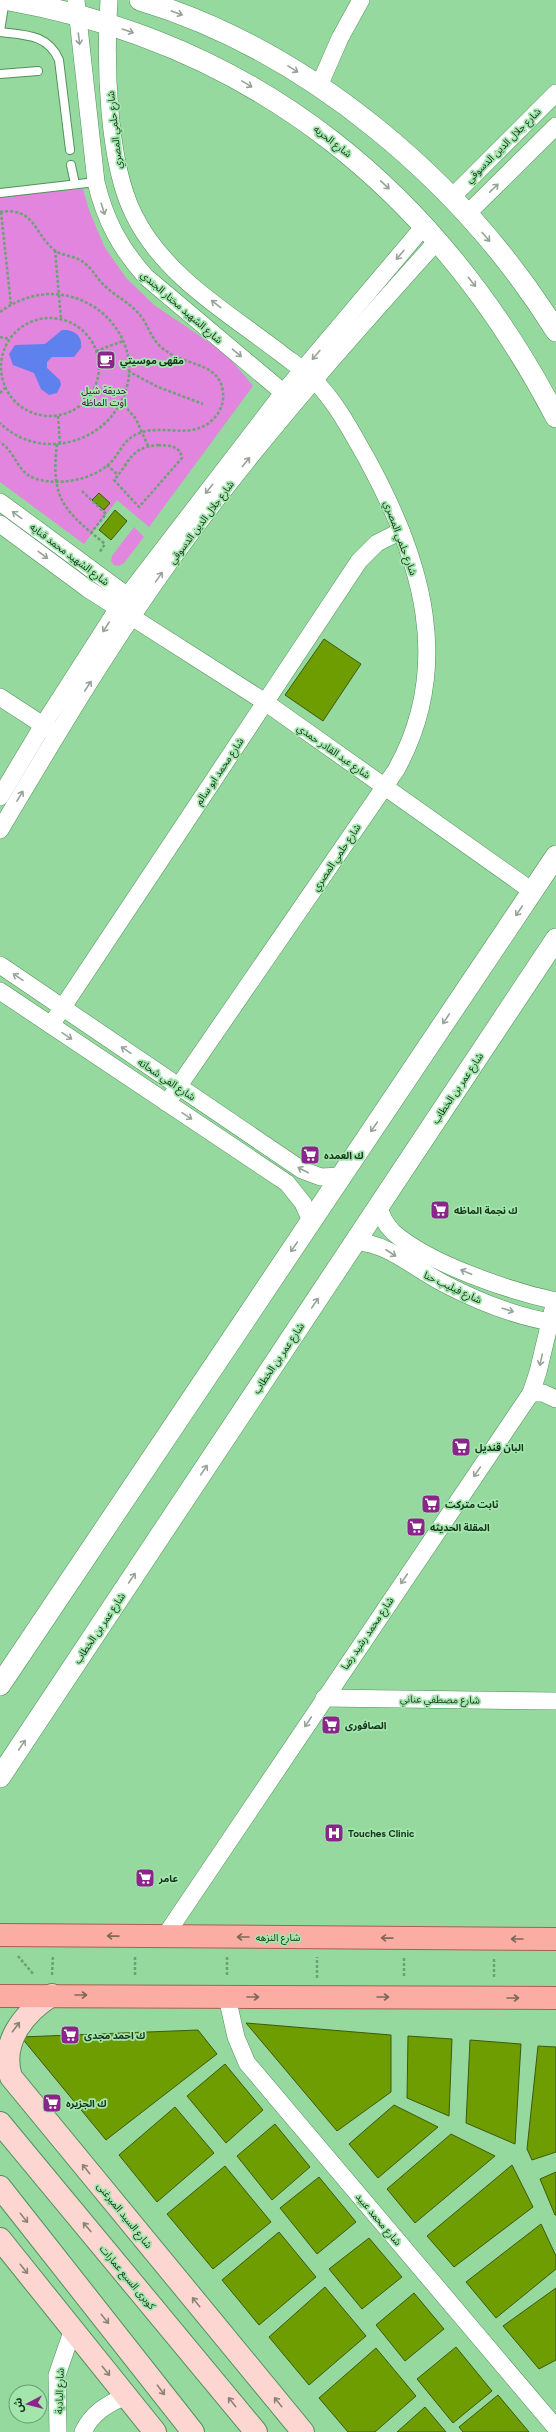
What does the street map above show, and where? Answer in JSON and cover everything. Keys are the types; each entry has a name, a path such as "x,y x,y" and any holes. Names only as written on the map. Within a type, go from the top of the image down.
{"main road":[{"name":"شارع النزهه","path":"0,1935 556,1940"},
{"name":"شارع السيد الميرغنى","path":"52,1995 38,2004 21,2021 8,2040 3,2054 8,2071 16,2083 303,2432"},
{"path":"0,1996 556,1998"},
{"name":"كوبرى السبع عمارات","path":"0,2123 256,2432"},
{"path":"0,2187 192,2432"},
{"path":"0,2239 155,2432"}],"street":[{"name":"شارع الحريه","path":"9,0 76,7 107,24 204,62 298,115 364,166 431,233 479,291 504,327 556,416"},
{"name":"شارع حلمي المصري","path":"109,0 107,24 110,96 116,159 122,184 134,215 155,249 182,278 308,375 333,403 381,486 401,531 422,599 428,658 424,697 413,735 405,753 385,787 167,1103"},
{"path":"140,0 188,17 251,44 319,86 388,140 451,198 466,215 525,285 556,331"},
{"path":"319,86 346,27 361,0"},
{"name":"شارع الشهيد مختار الجندي","path":"76,7 96,182 102,208 113,234 128,257 146,277 289,398"},
{"name":"شارع جلال الدين الدسوقي","path":"451,198 556,93"},
{"path":"466,215 556,126"},
{"name":"شارع جلال الدين الدسوقي","path":"0,797 43,725 129,607 289,398 431,233"},
{"name":"شارع الشهيد محمد قنايه","path":"0,502 89,568 129,607"},
{"name":"شارع الشهيد محمد قنايه","path":"0,524 129,607"},
{"name":"شارع محمد ابو سالم","path":"51,1025 364,554 384,538 401,531"},
{"name":"شارع جلال الدين الدسوقي","path":"0,830 57,734 129,607"},
{"name":"شارع عبد القادر حمدي","path":"129,607 532,891"},
{"path":"0,697 57,734"},
{"path":"0,1685 556,856"},
{"name":"شارع عمر بن الخطاب","path":"0,1777 556,939"},
{"name":"شارع الفي شحاته","path":"0,965 302,1170 321,1177 341,1176"},
{"name":"شارع الفي شحاته","path":"0,991 287,1183 303,1203 311,1221"},
{"name":"شارع فيليب حنا","path":"379,1206 383,1218 394,1233 434,1257 491,1282 555,1301"},
{"name":"شارع فيليب حنا","path":"355,1242 368,1243 381,1247 427,1275 482,1300 554,1326"},
{"name":"شارع محمد رشيد رضا","path":"165,1936 531,1393 554,1326 555,1301"},
{"path":"531,1393 543,1393 556,1400"},
{"name":"شارع مصطفي عناني","path":"324,1698 556,1701"},
{"name":"شارع محمد عبيد","path":"227,1997 236,2037 247,2063 556,2428"},
{"name":"شارع البادية","path":"58,2432 57,2376 72,2329"},
{"path":"83,2432 98,2411 106,2405 126,2396"}],"lane":[{"path":"5,0 0,32 36,37 44,40 56,53 60,60 70,150"},
{"path":"0,74 38,71"},
{"path":"71,165 75,184"},
{"path":"0,193 96,182"}],"path":[{"path":"11,305 0,212 17,212 28,217 54,250 61,319"},
{"path":"0,442 11,452 16,464 27,476 55,482 82,478 107,465 124,443 143,432 158,429 184,432 207,424 217,414 221,405 223,394 220,382 208,368 182,361 164,350 153,338 139,314 103,285 87,265 74,256 54,250"},
{"path":"0,312 11,305 34,296 58,294 79,298 97,308 112,322 123,341 128,371 121,401 108,420 94,432 78,440 58,444 40,443 23,439 0,423"},
{"path":"41,318 61,319 70,322 86,334 96,351 98,372 92,392 78,407 58,416 37,415 18,405 5,388 2,378 1,358 9,339 16,331 32,321 41,318"},
{"path":"0,337 9,339"},
{"path":"96,351 123,341"},
{"path":"128,371 158,387 203,404"},
{"path":"0,393 5,388"},
{"path":"121,401 136,419 148,446"},
{"path":"58,416 58,444 55,482 62,502 69,512 105,544 89,568"},
{"path":"148,446 172,446 180,450 182,455 141,507 138,506 114,482 133,453 148,446"},
{"path":"107,465 118,475"},
{"path":"82,491 106,514 91,533"},
{"path":"52,1995 53,1935"},
{"path":"135,1996 136,1936"},
{"path":"227,1937 227,1997"},
{"path":"316,1996 318,1938"},
{"path":"403,1939 405,1997"},
{"path":"494,1939 494,1998"},
{"path":"16,1953 52,1995"}],"green space":[{"name":"حديقة شيل اوت الماظة","path":"83,189 89,210 104,246 126,278 154,305 216,347 234,363 253,386 149,527 117,500 84,544 0,482 0,196"},
{"path":"134,527 144,537 124,563 119,566 114,565 111,561 112,556"}],"water":[{"path":"62,330 77,334 81,340 81,348 74,357 52,357 47,362 47,368 60,380 61,385 57,393 49,395 41,389 34,373 13,365 9,354 15,345 45,344"}],"building":[{"path":"99,493 110,503 104,510 92,500"},
{"path":"115,510 127,521 111,540 99,530"},
{"path":"324,639 361,664 323,721 285,695"},
{"path":"246,2023 391,2035 391,2092 337,2131"},
{"path":"198,2030 217,2054 106,2140 21,2037"},
{"path":"408,2036 452,2039 449,2116 407,2098"},
{"path":"470,2040 521,2044 515,2144 466,2123"},
{"path":"538,2046 556,2047 556,2152 532,2160 527,2149"},
{"path":"225,2064 263,2110 226,2143 187,2096"},
{"path":"394,2105 438,2127 378,2178 349,2144"},
{"path":"175,2107 214,2153 157,2202 119,2155"},
{"path":"275,2124 310,2167 272,2200 237,2156"},
{"path":"451,2134 495,2156 415,2223 387,2189"},
{"path":"512,2165 533,2207 454,2267 427,2236"},
{"path":"225,2166 271,2222 213,2269 167,2214"},
{"path":"556,2172 556,2215 555,2215 540,2179"},
{"path":"319,2177 356,2222 317,2254 280,2208"},
{"path":"541,2224 556,2256 556,2269 496,2318 466,2282"},
{"path":"279,2232 316,2277 259,2325 222,2280"},
{"path":"369,2238 402,2277 362,2309 329,2269"},
{"path":"325,2287 366,2336 309,2385 269,2337"},
{"path":"556,2288 556,2360 539,2369 503,2326"},
{"path":"414,2293 444,2329 405,2361 376,2325"},
{"path":"456,2347 492,2391 453,2423 417,2379"},
{"path":"376,2348 416,2396 375,2432 348,2432 319,2398"},
{"path":"498,2395 529,2432 463,2432 459,2427"},
{"path":"425,2407 446,2432 397,2432"}],"place":[{"name":"مقهى موسيتي","path":"106,360"},
{"name":"ك العمده","path":"310,1155"},
{"name":"ك نجمة الماظه","path":"440,1210"},
{"name":"البان قنديل","path":"461,1447"},
{"name":"ثابت متركت","path":"431,1504"},
{"name":"المقلة الحديثه","path":"416,1527"},
{"name":"الصافورى","path":"331,1725"},
{"name":"Touches Clinic","path":"334,1833"},
{"name":"عامر","path":"145,1878"},
{"name":"ك احمد مجدى","path":"70,2035"},
{"name":"ك الجزيره","path":"52,2103"}]}
